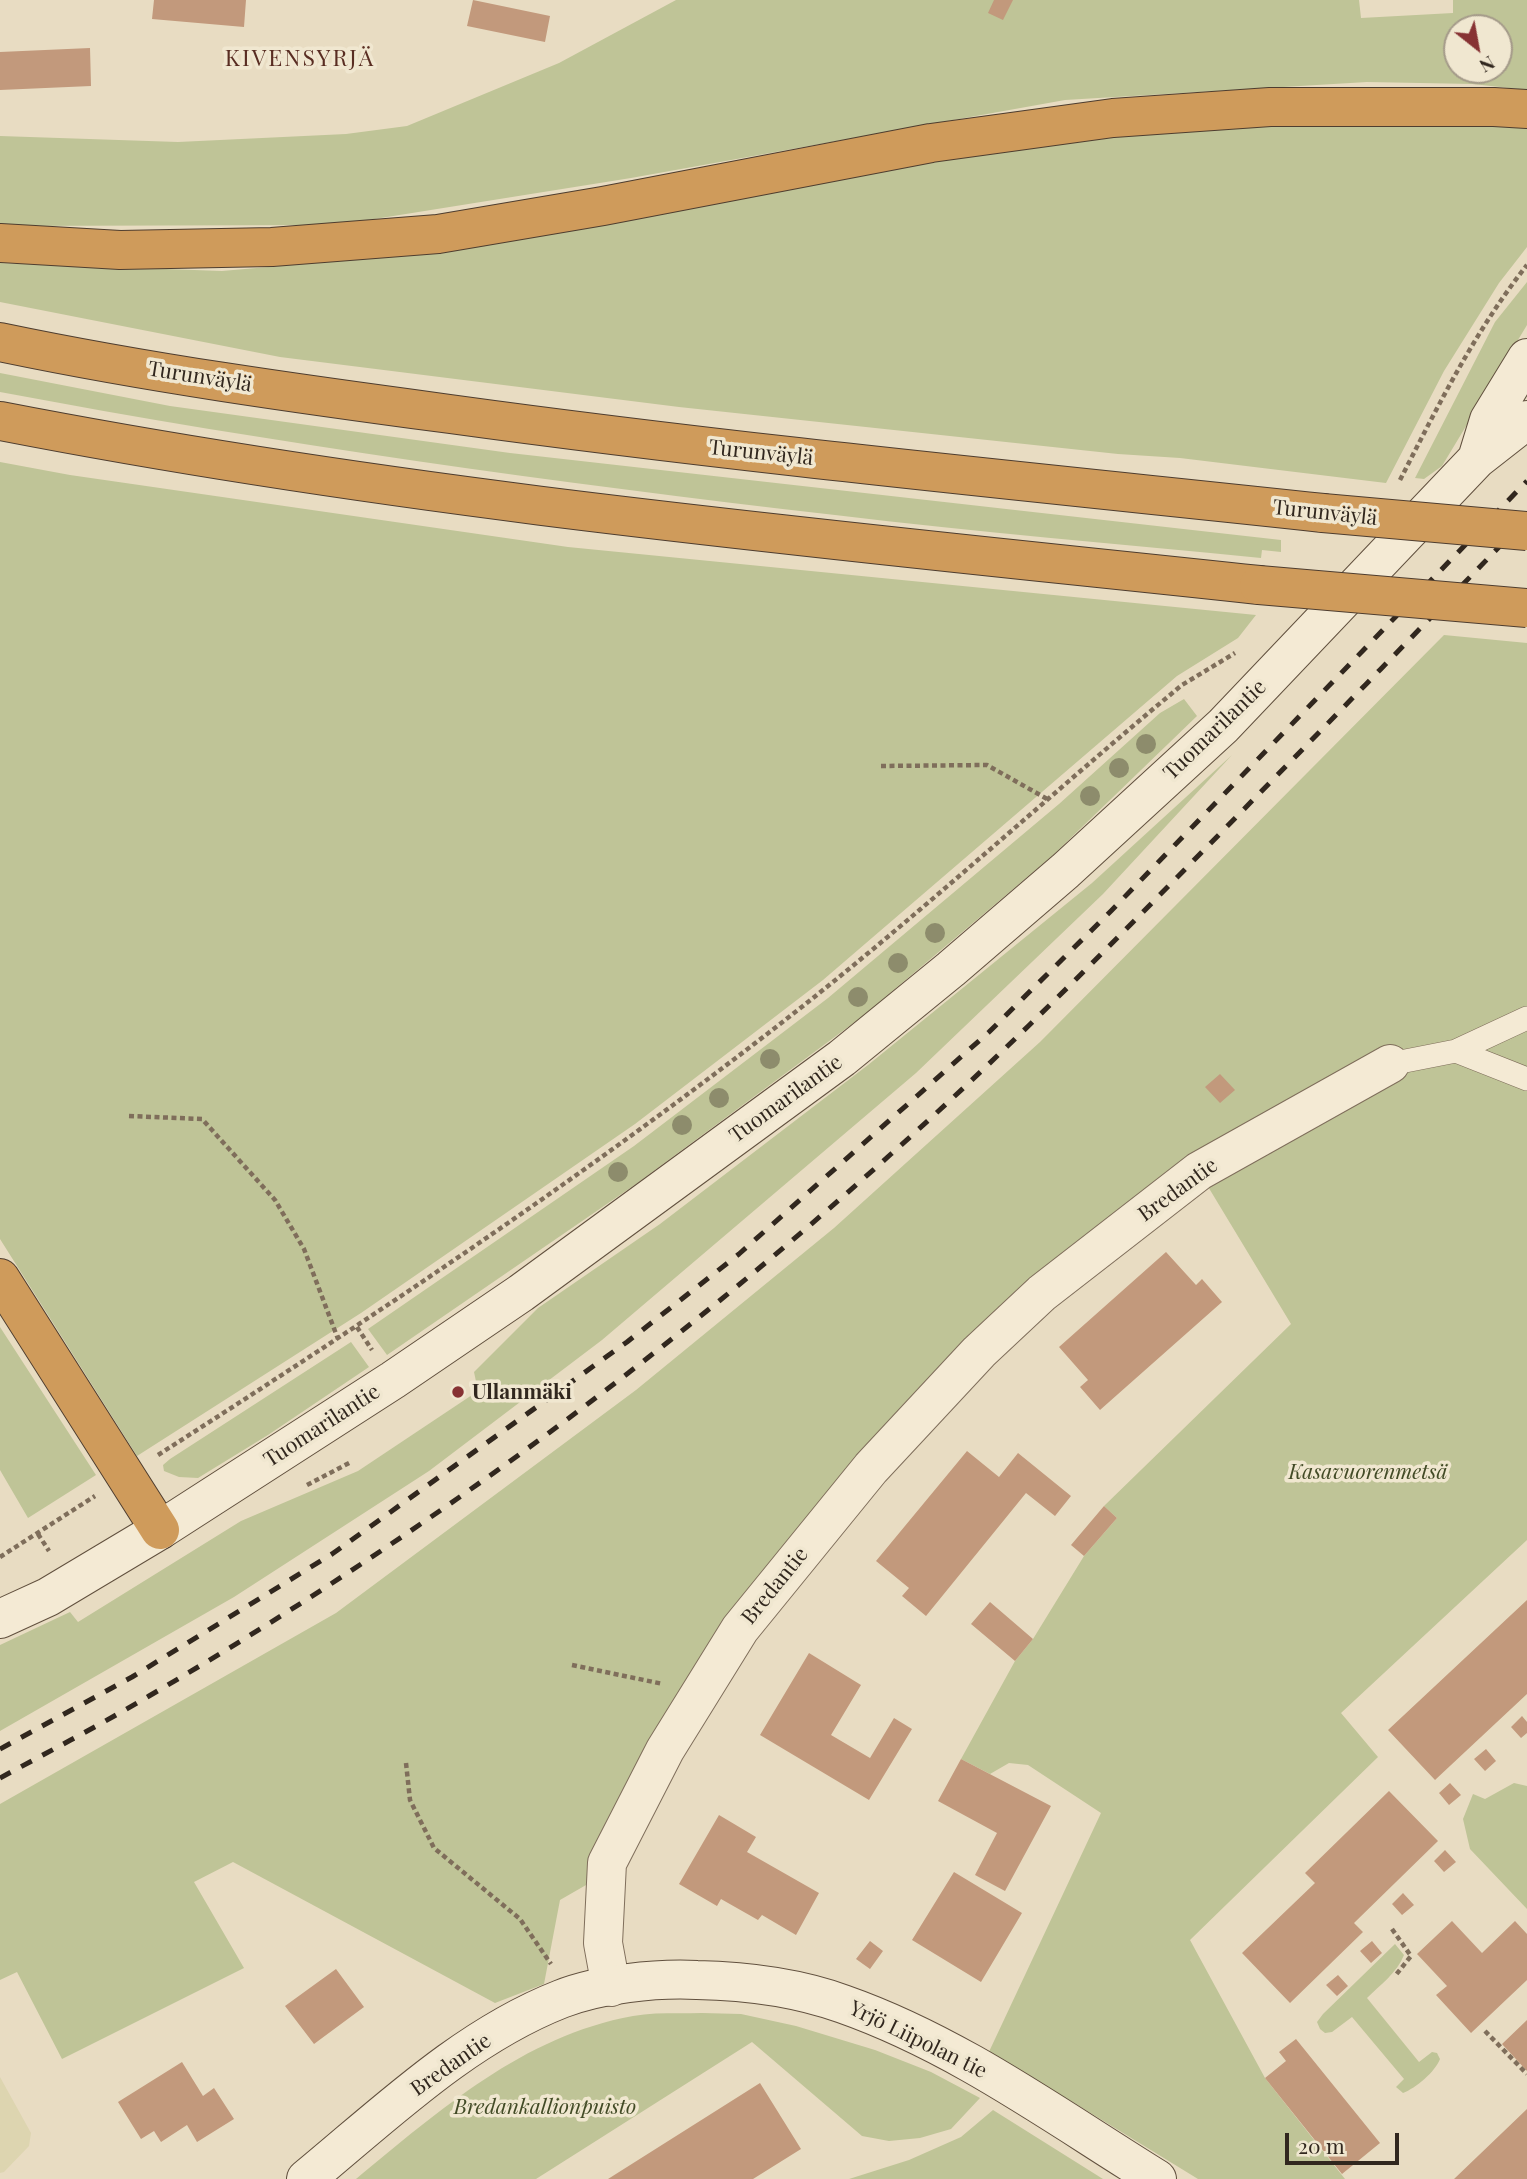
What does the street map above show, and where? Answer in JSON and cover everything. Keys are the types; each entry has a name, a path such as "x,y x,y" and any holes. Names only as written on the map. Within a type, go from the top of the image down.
{"highway":[{"path":"0,243 120,250 272,247 438,234 603,206 931,143 1113,118 1270,107 1494,107 1527,110"},
{"name":"Turunväylä","path":"0,342 341,400 614,436 1323,513 1527,531"},
{"path":"0,421 326,477 618,516 1259,585 1527,608"},
{"path":"0,1278 160,1530"}],"street":[{"name":"Tuomarilantie","path":"1477,459 1489,420 1527,358"},
{"name":"Tuomarilantie","path":"0,1619 48,1597 160,1530 393,1380 521,1293 842,1058 1065,871 1223,726 1477,459 1527,420"},
{"name":"Bredantie","path":"306,2179 463,2052 562,1998 611,1987 603,1943 607,1863 665,1750 740,1629 871,1468 979,1352 1042,1293 1199,1171 1390,1064"},
{"name":"Yrjö Liipolan tie","path":"611,1987 663,1979 723,1980 780,1987 840,2003 889,2022 968,2062 1157,2179"}],"lane":[{"path":"1390,1064 1456,1051 1527,1018"},
{"path":"1456,1051 1527,1079"}],"path":[{"path":"1396,487 1453,377 1499,300 1527,265"},
{"path":"0,1558 338,1339 618,1144 804,1005 1182,685 1239,650"},
{"path":"881,766 987,765 1049,800"},
{"path":"129,1116 202,1119 275,1200 304,1249 338,1339"},
{"path":"572,1665 702,1691"},
{"path":"406,1763 410,1800 433,1848 520,1919 558,1973"},
{"path":"1392,1929 1411,1956 1395,1976"},
{"path":"1485,2031 1527,2074"}],"shaded area":[{"path":"0,2077 31,2133 29,2146 0,2173"}],"green space":[{"path":"676,0 1359,0 1361,18 1453,13 1453,0 1527,0 1527,90 1473,84 1513,84 1513,14 1443,14 1443,83 1367,82 1065,100 631,178 337,225 0,226 0,136 178,142 346,134 407,126 559,63"},
{"path":"1280,123 1527,126 1527,247 1499,283 1444,371 1386,483 1180,458 1118,454 679,407 280,357 0,302 0,263 222,271 428,253 911,164 1134,135"},
{"path":"1527,282 1527,325 1442,466 1424,479 1415,478 1495,322"},
{"path":"0,373 170,406 510,453 1281,540 1281,552 1262,550 1261,558 995,532 730,503 521,476 208,429 0,392"},
{"path":"0,462 70,475 568,547 1256,615 1238,638 1177,676 823,980 635,1124 361,1313 137,1456 0,1239"},
{"name":"Kasavuorenmetsä","path":"1444,635 1527,643 1527,1540 1341,1713 1378,1757 1190,1940 1265,2078 1345,2179 1198,2179 1071,2101 987,2056 1101,1813 1028,1765 1009,1763 990,1774 961,1759 1015,1661 1033,1639 1084,1556 1117,1518 1104,1506 1291,1324 1204,1180 1275,1109 877,1448 593,1881 560,1900 544,1984 495,2003 233,1862 194,1882 244,1968 62,2059 17,1972 0,1980 0,1804 336,1613 636,1390 834,1228 1040,1042"},
{"path":"1184,699 1197,716 1051,857 863,1016 636,1184 387,1355 368,1329 634,1146 828,998 1059,804 1160,713"},
{"path":"1232,755 1103,894 916,1073 602,1340 429,1471 234,1597 0,1731 0,1645 70,1612 78,1622 241,1521 358,1471 478,1391 474,1372 538,1308 660,1224 868,1065 1092,883"},
{"path":"0,1327 96,1475 28,1518 0,1470"},
{"path":"351,1342 369,1367 198,1478 179,1477 164,1471 163,1465 170,1459"},
{"path":"1514,1783 1527,1786 1527,1909 1470,1849 1463,1819 1473,1794 1485,1799"},
{"path":"1395,1944 1404,1955 1401,1961 1367,1998 1419,2062 1432,2052 1437,2053 1440,2059 1424,2079 1403,2093 1396,2087 1404,2079 1352,2017 1332,2032 1325,2033 1317,2022"},
{"name":"Bredankallionpuisto","path":"741,2014 796,2026 875,2050 931,2072 980,2098 951,2129 920,2138 889,2141 862,2136 752,2042 536,2179 356,2179 452,2102 519,2058 555,2040 593,2026 633,2016"},
{"path":"993,2110 1103,2179 849,2179 909,2160 961,2137"}],"building":[{"path":"154,0 246,0 244,27 152,19"},
{"path":"473,0 550,16 545,42 467,26"},
{"path":"994,0 1013,0 1003,20 988,13"},
{"path":"90,48 91,86 0,90 0,52"},
{"path":"1220,1074 1235,1090 1220,1103 1205,1087"},
{"path":"1166,1252 1196,1285 1202,1279 1222,1302 1100,1410 1080,1387 1088,1380 1059,1347"},
{"path":"967,1451 999,1477 1018,1453 1071,1496 1055,1516 1026,1493 926,1616 902,1596 909,1588 876,1561"},
{"path":"1104,1506 1117,1518 1084,1556 1071,1545"},
{"path":"1527,1600 1527,1694 1435,1780 1388,1730"},
{"path":"990,1602 1033,1639 1015,1661 971,1624"},
{"path":"809,1653 861,1685 831,1735 870,1758 894,1718 912,1729 869,1800 760,1735"},
{"path":"1522,1716 1527,1722 1527,1733 1521,1738 1511,1727"},
{"path":"1486,1749 1496,1761 1485,1771 1474,1759"},
{"path":"961,1759 1051,1806 1005,1891 975,1875 997,1833 938,1801"},
{"path":"1450,1783 1461,1795 1449,1805 1439,1793"},
{"path":"1389,1791 1438,1841 1354,1923 1363,1932 1290,2003 1242,1953 1315,1883 1305,1873"},
{"path":"719,1815 756,1837 747,1852 819,1893 796,1935 762,1915 758,1920 721,1899 717,1906 679,1884"},
{"path":"1445,1850 1456,1862 1444,1872 1434,1861"},
{"path":"954,1872 1022,1913 981,1982 912,1940"},
{"path":"1403,1893 1414,1905 1402,1915 1392,1904"},
{"path":"1452,1921 1482,1953 1515,1921 1527,1934 1527,1980 1471,2033 1436,1995 1447,1986 1417,1954"},
{"path":"870,1941 883,1951 870,1969 856,1959"},
{"path":"1372,1941 1382,1953 1371,1963 1360,1951"},
{"path":"336,1969 364,2007 314,2044 285,2006"},
{"path":"1338,1975 1348,1986 1337,1996 1326,1985"},
{"path":"1527,2020 1527,2071 1502,2044"},
{"path":"1296,2039 1380,2143 1342,2174 1265,2078 1286,2061 1279,2052"},
{"path":"182,2062 203,2096 214,2088 234,2119 197,2142 187,2125 161,2142 154,2131 141,2139 118,2102"},
{"path":"760,2083 801,2149 753,2179 608,2179"},
{"path":"1527,2109 1527,2179 1454,2179"}],"railway":[{"path":"0,1749 132,1677 332,1554 627,1342 739,1254 989,1032 1111,911 1527,481"},
{"path":"0,1778 149,1696 344,1575 534,1444 716,1304 891,1154 1009,1045 1527,518"}],"place":[{"name":"Ullanmäki","path":"458,1392"}],"district":[{"name":"KIVENSYRJÄ","path":"300,59"}]}
